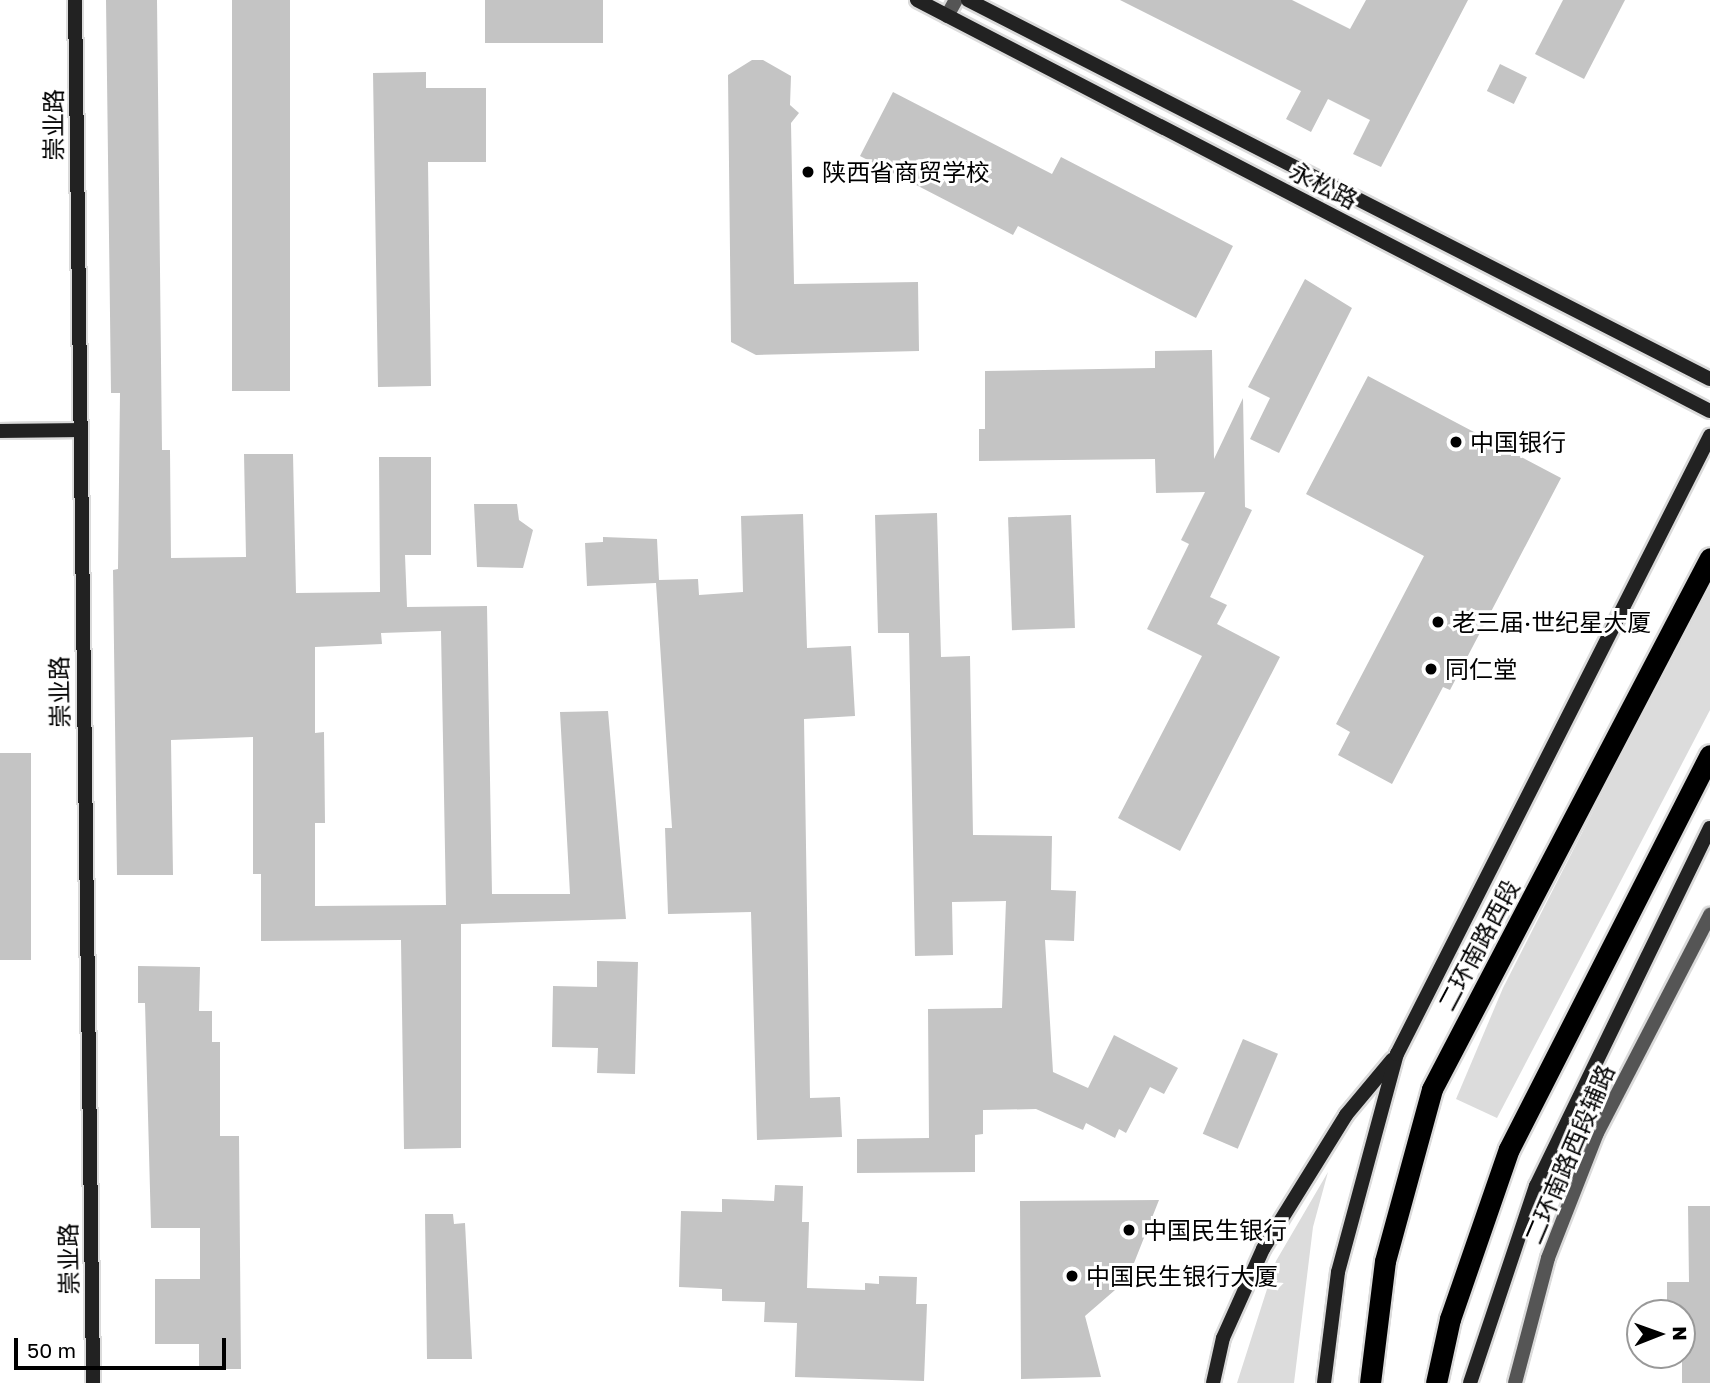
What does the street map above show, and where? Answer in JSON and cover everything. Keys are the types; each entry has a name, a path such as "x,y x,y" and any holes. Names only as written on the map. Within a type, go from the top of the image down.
{"highway":[{"name":"二环南路西段","path":"1370,1383 1385,1261 1432,1089 1687,608 1710,558"},
{"path":"1436,1383 1450,1319 1509,1149 1710,755"}],"street":[{"name":"崇业路","path":"75,0 77,430 93,1383"},
{"name":"永松路","path":"917,0 1710,411"},
{"path":"947,16 956,0"},
{"name":"永松路","path":"968,0 1710,379"},
{"path":"0,432 77,430"},
{"path":"1324,1383 1341,1259 1397,1054 1710,436"},
{"path":"1470,1383 1536,1186 1710,828"},
{"name":"二环南路西段辅路","path":"1515,1383 1548,1258 1597,1133 1710,915"},
{"path":"1213,1383 1223,1338 1263,1250 1346,1115 1397,1054"}],"shaded area":[{"path":"1710,581 1710,710 1497,1118 1456,1099 1503,988"},
{"path":"1328,1172 1313,1227 1294,1383 1237,1383 1276,1261"}],"building":[{"path":"106,0 157,0 162,450 170,450 171,558 246,557 244,454 293,454 296,593 380,592 379,457 431,457 431,555 405,555 407,607 487,606 492,894 570,894 560,712 608,711 626,919 461,924 461,1148 404,1149 401,940 261,941 261,874 253,874 253,737 171,740 173,875 117,875 113,570 118,569 120,393 111,393","holes":["441,631 446,905 315,906 315,823 325,823 324,732 315,733 315,647 382,644 381,633"]},
{"path":"232,0 290,0 290,391 232,391"},
{"path":"485,0 603,0 603,43 485,43"},
{"path":"1120,0 1292,0 1350,29 1366,0 1468,0 1381,167 1353,154 1370,120 1328,99 1311,132 1286,119 1301,91"},
{"path":"1563,0 1625,0 1584,79 1535,54"},
{"path":"752,60 763,60 791,76 790,105 799,113 791,123 794,284 918,282 919,351 756,355 731,342 728,75"},
{"path":"1500,64 1527,77 1514,104 1487,91"},
{"path":"426,72 426,88 486,88 486,162 428,162 431,386 378,387 373,73"},
{"path":"893,92 1052,174 1061,157 1233,246 1196,318 1018,226 1013,235 860,156"},
{"path":"1305,279 1352,308 1279,453 1250,439 1270,398 1248,387"},
{"path":"1212,350 1214,459 1243,398 1245,507 1252,510 1210,597 1227,605 1217,624 1280,657 1180,851 1118,818 1202,656 1147,629 1189,544 1181,540 1205,492 1156,493 1155,459 979,461 979,429 985,429 985,371 1155,368 1155,351"},
{"name":"老三届·世纪星大厦","path":"1368,376 1561,478 1450,690 1443,687 1392,784 1338,755 1350,732 1336,724 1424,556 1306,494"},
{"path":"474,504 517,504 519,520 533,530 523,568 477,567"},
{"path":"937,513 941,657 970,656 973,835 1052,836 1051,890 1076,891 1074,941 1045,940 1053,1072 1088,1088 1114,1035 1178,1068 1164,1094 1150,1087 1126,1133 1119,1129 1115,1138 1086,1123 1083,1130 1036,1109 983,1110 983,1134 975,1135 975,1172 857,1173 857,1139 929,1138 928,1009 1002,1008 1006,901 952,902 953,955 915,956 909,633 878,633 875,515"},
{"path":"803,514 807,648 851,646 855,716 804,719 810,1098 840,1097 842,1137 757,1140 751,912 668,914 665,828 672,828 656,583 587,586 585,543 603,542 603,537 657,539 659,580 698,579 699,595 743,592 741,516"},
{"path":"1071,515 1075,628 1012,630 1008,517"},
{"path":"0,753 31,753 31,960 0,960"},
{"path":"597,961 638,962 635,1074 597,1073 598,1048 552,1047 553,986 597,987"},
{"path":"138,966 200,967 199,1011 212,1011 212,1042 220,1042 220,1136 239,1136 241,1369 199,1369 199,1344 155,1344 155,1279 200,1279 200,1228 151,1228 145,1003 138,1003"},
{"path":"1243,1039 1278,1054 1238,1149 1203,1134"},
{"path":"775,1185 803,1186 802,1222 809,1222 807,1288 865,1290 865,1283 879,1284 879,1276 917,1277 916,1304 927,1304 924,1381 795,1377 797,1323 764,1322 765,1302 722,1301 722,1289 679,1287 681,1211 722,1212 722,1199 774,1201"},
{"name":"中国民生银行大厦","path":"1159,1200 1134,1263 1115,1290 1085,1316 1101,1377 1021,1379 1020,1201"},
{"path":"1688,1206 1710,1206 1710,1383 1682,1383 1682,1369 1696,1369 1696,1299 1667,1299 1667,1282 1689,1282"},
{"path":"425,1214 453,1214 454,1224 465,1223 472,1359 427,1359"}],"place":[{"name":"陕西省商贸学校","path":"808,172"},
{"name":"中国银行","path":"1456,442"},
{"name":"老三届·世纪星大厦","path":"1438,622"},
{"name":"同仁堂","path":"1431,669"},
{"name":"中国民生银行","path":"1129,1230"},
{"name":"中国民生银行大厦","path":"1072,1276"}]}
